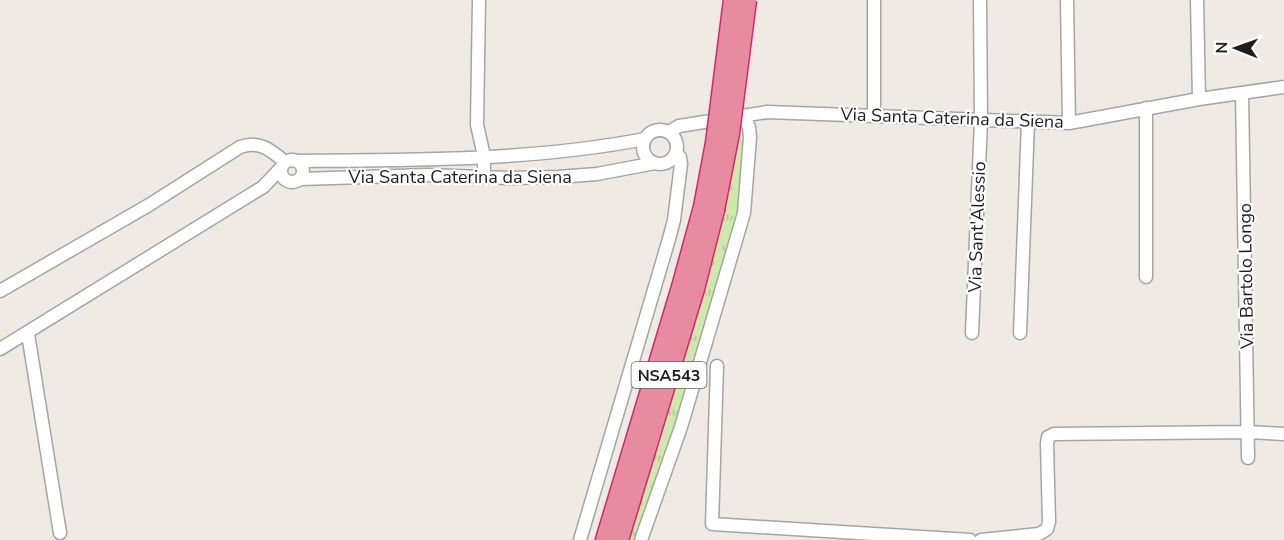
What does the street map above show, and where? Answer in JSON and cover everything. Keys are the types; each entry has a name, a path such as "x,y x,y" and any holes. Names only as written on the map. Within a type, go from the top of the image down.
{"highway":[{"name":"NSA543","path":"619,540 695,289 709,208 733,0"},
{"path":"605,540 681,287 709,208 729,133 747,0"}],"street":[{"path":"479,0 477,125 484,156 484,177"},
{"path":"874,0 874,116"},
{"name":"Via Sant'Alessio","path":"972,333 981,120 980,0"},
{"path":"1067,0 1069,123"},
{"path":"1197,0 1199,99"},
{"name":"Via Santa Caterina da Siena","path":"674,142 691,124 767,111 1069,123 1199,99 1284,87"},
{"name":"Via Bartolo Longo","path":"1242,93 1248,458"},
{"path":"1146,108 1146,277"},
{"path":"641,540 684,416 744,213 750,136 749,127 743,115"},
{"path":"1020,333 1028,122"},
{"path":"579,540 674,220 681,164 674,142 654,132 645,140 642,152 645,157 655,163 667,161 674,142"},
{"name":"Via Santa Caterina da Siena","path":"287,164 484,156 566,150 645,140"},
{"path":"0,291 149,205 240,147 258,144 270,150 287,164 303,168 300,179"},
{"path":"342,160 343,177"},
{"name":"Via Santa Caterina da Siena","path":"263,187 300,179 343,177 578,176 655,163"},
{"path":"286,181 282,176 287,164"},
{"path":"0,350 263,187 287,164"},
{"path":"28,334 60,533"},
{"path":"717,366 712,524 970,540"},
{"path":"981,540 1039,534 1047,530 1049,522 1047,444 1048,437 1054,434 1248,432 1284,434"}],"green space":[{"path":"738,133 743,154 738,213 678,422 638,540 626,540 643,484 661,441"}]}
